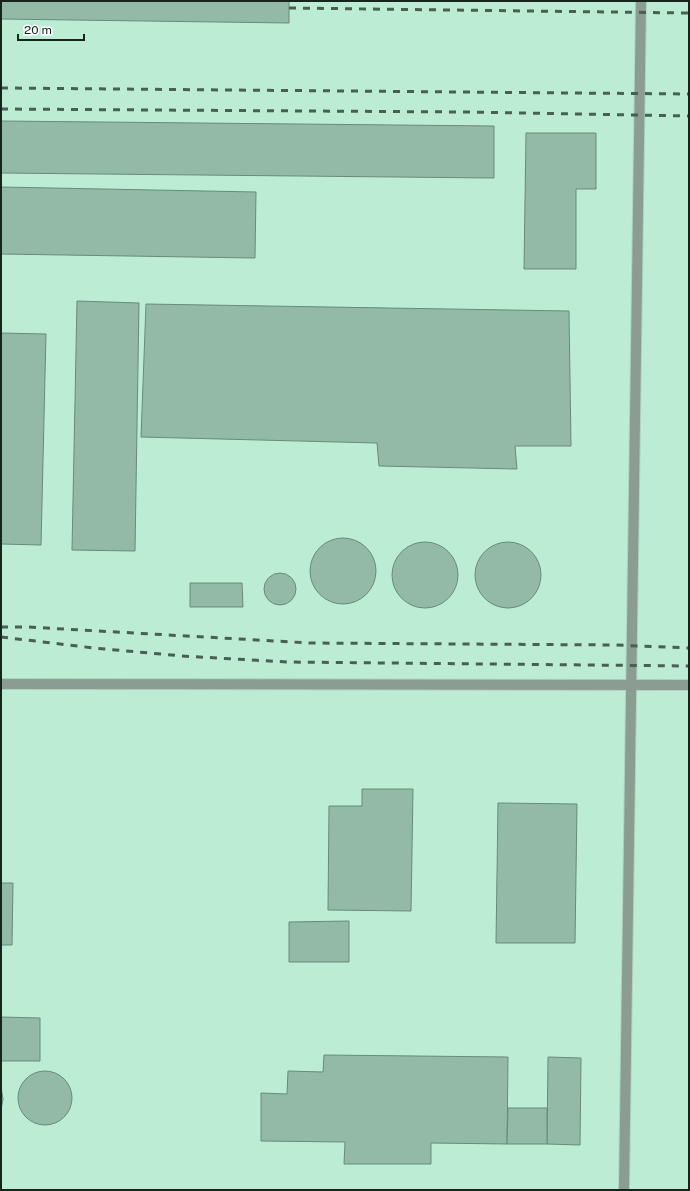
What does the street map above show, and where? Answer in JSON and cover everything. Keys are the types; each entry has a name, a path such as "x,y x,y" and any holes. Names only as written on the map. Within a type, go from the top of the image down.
{"street":[{"path":"624,1190 641,1"},
{"path":"1,684 689,685"}],"shaded area":[{"path":"1,1 689,1 689,1190 1,1190"}],"building":[{"path":"1,1 289,1 289,23 1,19"},
{"path":"1,121 494,126 494,178 1,173"},
{"path":"526,133 596,133 596,189 576,189 576,269 524,269"},
{"path":"1,187 256,192 255,258 1,254"},
{"path":"77,301 139,303 135,551 72,550"},
{"path":"146,304 569,311 571,446 515,446 517,469 379,466 377,443 141,437"},
{"path":"1,333 46,334 41,545 1,544"},
{"path":"337,538 349,538 361,543 371,553 376,565 374,584 361,599 349,604 337,604 325,599 315,589 310,577 310,565 315,553 325,543"},
{"path":"419,542 431,542 443,547 453,557 458,569 456,588 443,603 431,608 419,608 407,603 397,593 392,581 392,569 397,557 407,547"},
{"path":"502,542 514,542 526,547 536,557 541,569 539,588 526,603 514,608 502,608 490,603 480,593 475,581 475,569 480,557 490,547"},
{"path":"280,573 286,574 293,580 296,589 295,595 289,602 280,605 274,604 267,598 264,589 265,583 271,576"},
{"path":"190,583 242,583 243,607 190,607"},
{"path":"362,789 413,789 411,911 328,910 329,806 362,806"},
{"path":"498,803 577,804 575,943 496,943"},
{"path":"1,883 13,883 12,945 1,945"},
{"path":"349,921 349,962 289,962 289,922"},
{"path":"1,1017 40,1018 40,1061 1,1061"},
{"path":"324,1055 508,1057 507,1144 431,1143 431,1164 344,1164 345,1142 261,1141 261,1093 287,1094 288,1071 323,1072"},
{"path":"548,1057 581,1058 580,1145 547,1144"},
{"path":"40,1071 50,1071 60,1075 68,1083 72,1093 72,1103 68,1113 60,1121 50,1125 40,1125 30,1121 22,1113 18,1103 18,1093 22,1083 30,1075"},
{"path":"1,1087 3,1099 1,1110"},
{"path":"508,1108 547,1108 547,1144 507,1144"}],"railway":[{"path":"289,8 689,13"},
{"path":"1,88 689,94"},
{"path":"1,109 463,112 689,116"},
{"path":"1,627 28,627 310,643 615,645 689,648"},
{"path":"1,637 94,648 182,656 287,662 689,666"}]}
